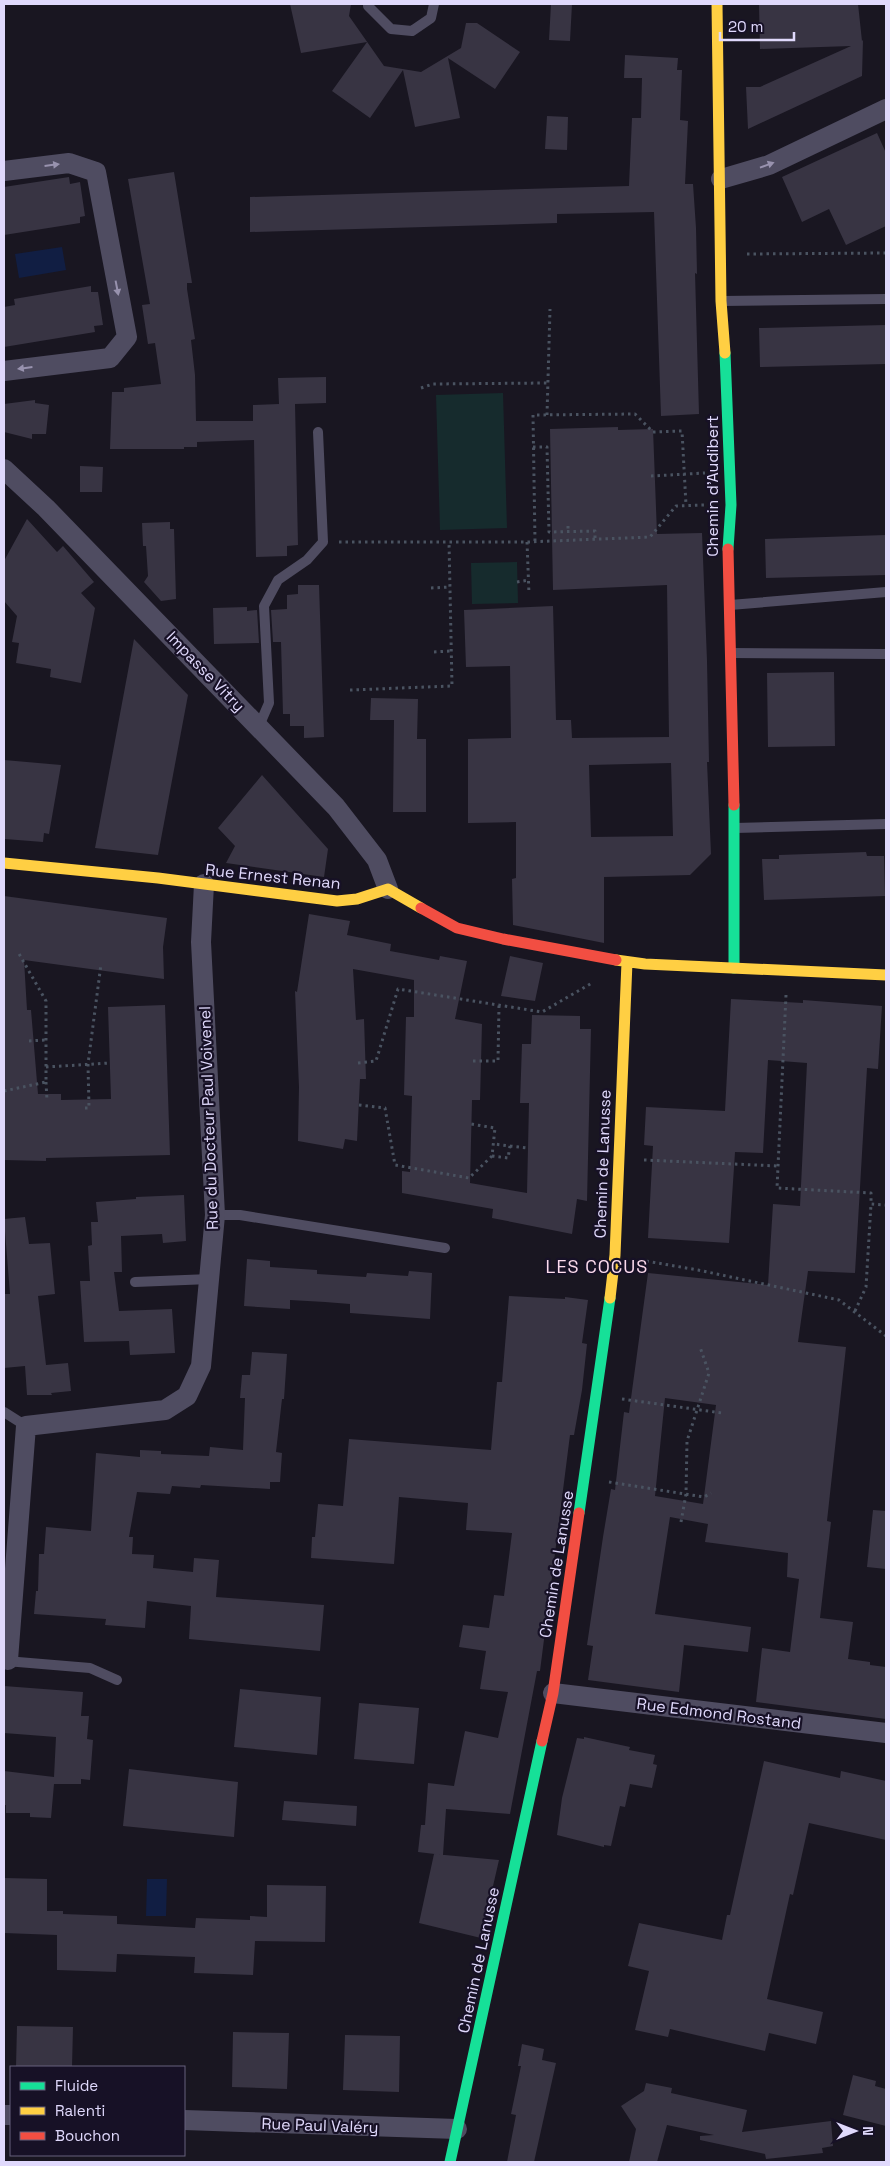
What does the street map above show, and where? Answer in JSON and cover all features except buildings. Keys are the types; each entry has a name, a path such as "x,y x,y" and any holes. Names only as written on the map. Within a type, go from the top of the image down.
{"street":[{"name":"Chemin d'Audibert","path":"717,4 721,179 721,301 728,400 731,505 728,554 735,828 734,968"},
{"path":"721,179 769,165 886,110"},
{"path":"4,171 69,163 96,172 127,337 110,358 4,371"},
{"name":"Impasse Vitry","path":"4,469 46,508 336,807 377,860 388,889"},
{"name":"Rue Ernest Renan","path":"4,863 204,884 337,901 357,899 388,889"},
{"name":"Rue du Docteur Paul Voivenel","path":"26,1426 165,1410 187,1396 201,1366 210,1280 214,1215 201,942 204,884"},
{"path":"388,889 457,928 503,939 627,962 886,974"},
{"name":"Chemin de Lanusse","path":"450,2162 553,1693 585,1478 615,1255 627,962"},
{"path":"6,1661 26,1426"},
{"name":"Rue Edmond Rostand","path":"553,1693 886,1733"},
{"name":"Rue Paul Valéry","path":"185,2120 457,2129"}],"lane":[{"path":"368,4 391,29 412,31 430,18 434,4"},
{"path":"721,301 886,299"},
{"path":"259,726 269,703 264,606 278,580 308,560 323,542 318,432"},
{"path":"729,605 886,592"},
{"path":"730,653 886,654"},
{"path":"735,828 886,824"},
{"path":"214,1215 240,1215 444,1248"},
{"path":"135,1282 210,1280"},
{"path":"4,1412 26,1426"},
{"path":"6,1661 90,1668 117,1680"}],"path":[{"path":"721,254 886,253"},
{"path":"546,415 550,309"},
{"path":"421,388 433,384 547,383"},
{"path":"534,542 533,415 635,414 653,432 682,431 686,505"},
{"path":"533,448 547,447 549,532 595,531 595,539"},
{"path":"651,476 730,473"},
{"path":"323,542 534,542 650,537 676,506 731,505"},
{"path":"568,526 568,532"},
{"path":"350,690 452,686 449,542"},
{"path":"527,542 529,594"},
{"path":"517,582 529,580"},
{"path":"431,588 450,587"},
{"path":"434,652 451,651"},
{"path":"18,952 46,1001 47,1101"},
{"path":"85,1108 89,1108 88,1064 101,964"},
{"path":"794,970 785,998 777,1188 871,1193 866,1287 855,1312"},
{"path":"358,1063 376,1061 398,989 542,1012 593,982"},
{"path":"473,1060 498,1061 500,1005"},
{"path":"29,1041 46,1040"},
{"path":"46,1067 110,1063"},
{"path":"4,1091 46,1082"},
{"path":"359,1105 386,1108 395,1165 469,1178 492,1156 495,1128 471,1124"},
{"path":"494,1144 528,1148"},
{"path":"492,1156 508,1158 510,1146"},
{"path":"618,1159 778,1166"},
{"path":"871,1204 886,1205"},
{"path":"615,1255 698,1270 839,1300 886,1336"},
{"path":"681,1522 686,1494 686,1441 709,1373 700,1347"},
{"path":"597,1396 722,1413"},
{"path":"585,1478 704,1497 711,1493"}],"green space":[{"path":"503,393 507,528 440,530 436,395"},
{"path":"517,562 518,603 472,604 471,563"}],"water":[{"path":"62,247 66,270 19,278 15,254"},
{"path":"147,1879 167,1879 166,1916 146,1916"}],"traffic: fast":[{"path":"725,353 731,505 728,549"},
{"path":"734,805 734,968"},
{"path":"579,1513 610,1298"},
{"path":"450,2162 542,1741"}],"traffic: slow":[{"path":"717,4 721,301 725,353"},
{"path":"4,863 158,878 337,901 357,899 388,889 421,908"},
{"path":"616,960 645,964 886,975"},
{"path":"610,1298 615,1255 627,962"}],"traffic: jam":[{"path":"728,549 734,805"},
{"path":"421,908 457,928 503,939 616,960"},
{"path":"542,1741 553,1693 579,1513"}],"district":[{"name":"LES COCUS","path":"597,1267"}]}
